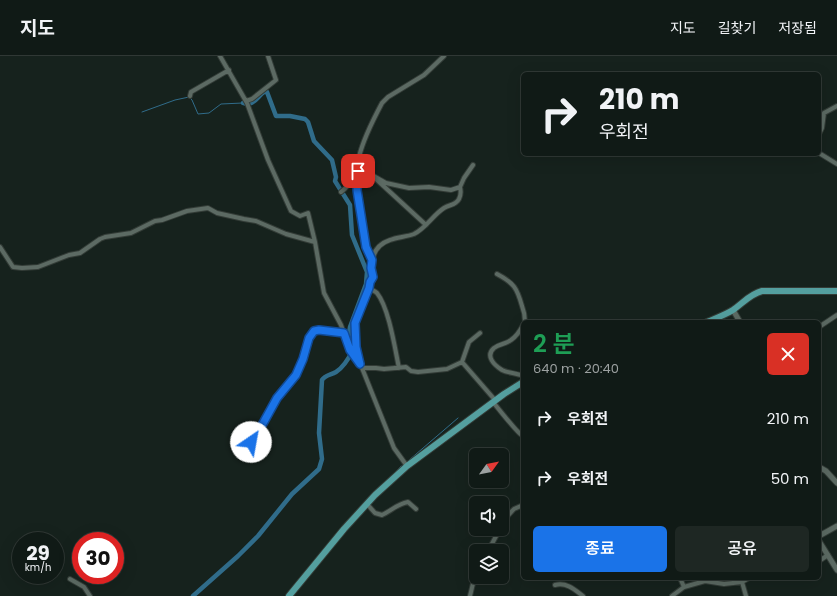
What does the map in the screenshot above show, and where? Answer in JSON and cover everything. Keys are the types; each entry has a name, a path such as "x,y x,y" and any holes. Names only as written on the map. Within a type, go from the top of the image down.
{"main road":[{"path":"712,320 733,310 752,295 762,290 836,293"},
{"path":"289,596 344,529 367,504 407,466 494,401 521,383"}],"street":[{"path":"220,56 247,103 268,160 291,211 300,216 308,213 324,293 344,333 350,350 361,366"},
{"path":"247,103 276,80 268,56"},
{"path":"372,260 368,254 365,240 357,190 359,157 382,103 388,97 424,75 444,56"},
{"path":"190,96 191,92 229,70"},
{"path":"821,130 824,113 837,106"},
{"path":"821,154 837,164"},
{"path":"407,466 394,448 361,366 356,347 355,323 373,277 371,270 372,260 377,248 390,240 413,234 426,225 445,208 454,206 460,197 460,187 464,178 473,165"},
{"path":"342,191 351,182 354,174 358,171 365,171 386,183 408,188 429,187 451,190 460,187"},
{"path":"373,176 426,225"},
{"path":"0,247 13,266 22,268 38,267 69,255 80,253 105,237 131,233 155,221 187,211 208,208 217,213 256,221 286,234 315,242"},
{"path":"497,274 509,280 516,287 525,315 525,320"},
{"path":"369,288 376,292 386,314 399,368"},
{"path":"733,310 739,320"},
{"path":"821,326 837,315"},
{"path":"521,328 515,337 510,341 495,348 491,352 490,358 492,362 503,370 521,375"},
{"path":"261,449 251,442 251,440 261,427 277,398 296,375 303,359 310,335 316,330 344,333"},
{"path":"361,366 406,368 418,372 446,369 462,362 469,342 480,333"},
{"path":"462,362 521,435"},
{"path":"821,467 837,484"},
{"path":"367,504 376,513 382,515 400,503 408,502 416,509"},
{"path":"509,514 514,509 521,506"},
{"path":"821,535 837,526"},
{"path":"821,544 837,570"},
{"path":"821,560 828,556"},
{"path":"70,578 84,588 90,596"},
{"path":"681,580 684,587"},
{"path":"672,596 684,587 705,581 724,584 742,582 746,580"},
{"path":"742,582 746,596"},
{"path":"470,596 473,584"},
{"path":"555,585 568,585 583,596"}],"waterway":[{"path":"193,596 258,536 292,494 319,469 322,459 319,433 322,380 341,368 353,350 349,333 350,327 366,284 367,272 352,235 350,205 335,181 336,177 332,160 314,141 308,122 305,119 290,116 276,116 267,92 264,92 250,104 243,103"},
{"path":"142,112 175,100 189,97 192,100 198,114 209,113 221,104 243,103"},
{"path":"367,272 371,270"},
{"path":"408,461 458,418"},
{"path":"395,473 401,466"}],"route":[{"path":"251,442 269,414 277,398 296,375 303,359 310,335 314,331 319,330 344,333 350,350 360,364 356,347 355,323 373,277 371,268 372,260 366,247 357,190 358,171"}]}
